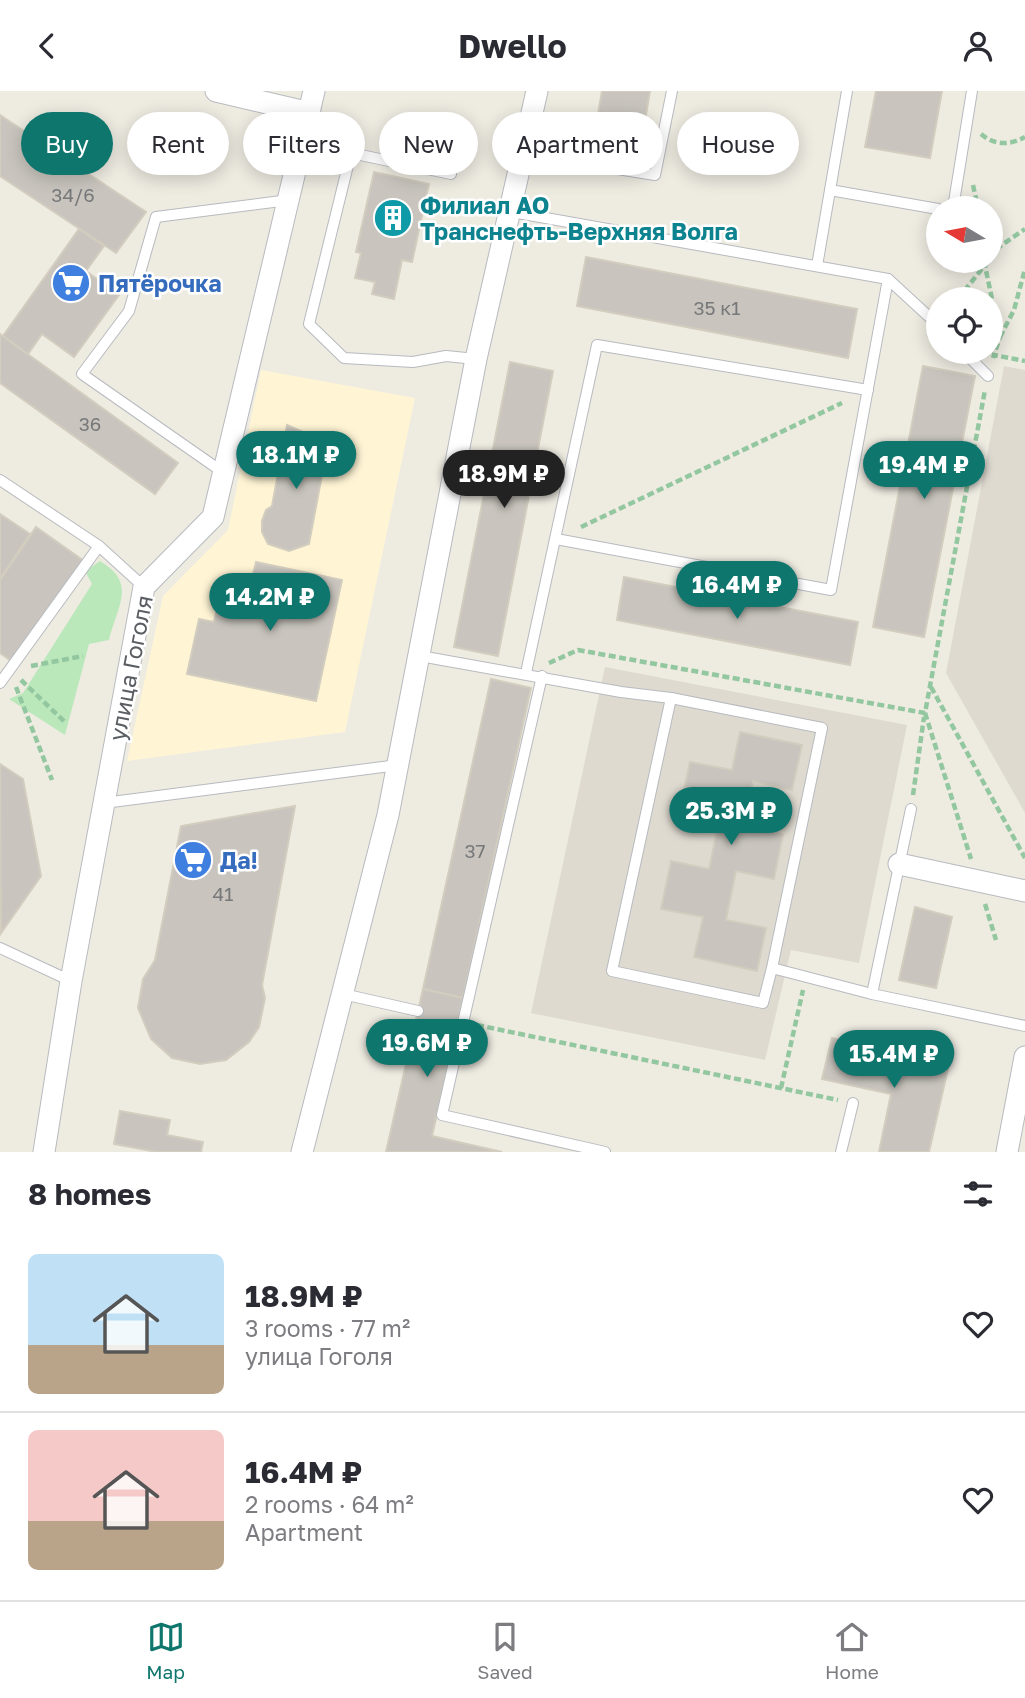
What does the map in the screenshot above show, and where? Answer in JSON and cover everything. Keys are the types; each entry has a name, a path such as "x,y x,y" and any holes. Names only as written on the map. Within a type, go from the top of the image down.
{"street":[{"path":"216,91 306,112"},
{"name":"улица Гоголя","path":"310,112 314,91"},
{"path":"533,112 537,91"},
{"name":"улица Гоголя","path":"44,1152 71,981 144,587 213,517 295,175"},
{"path":"302,1152 398,765 476,359 520,175"},
{"path":"899,865 1025,891"},
{"path":"1007,1152 1025,1057"}],"lane":[{"path":"663,135 672,91"},
{"path":"817,266 847,91"},
{"path":"955,196 972,91"},
{"path":"379,159 351,153 309,324 344,358 413,362 446,356 476,359"},
{"path":"830,190 926,207"},
{"path":"223,473 82,373 129,311 156,217 289,200"},
{"path":"512,212 888,279 926,314"},
{"path":"556,539 831,590 888,279"},
{"path":"526,673 597,345 868,390"},
{"path":"976,364 988,376"},
{"path":"0,480 99,546 144,587"},
{"path":"4,674 99,546"},
{"path":"420,656 621,692 671,698 822,729 763,1003 612,971 671,698"},
{"path":"542,676 460,1021 442,1115 605,1152"},
{"path":"104,803 398,765"},
{"path":"872,994 911,809"},
{"path":"0,948 71,981"},
{"path":"772,968 807,974 872,994 1025,1026"},
{"path":"343,995 418,1011"},
{"path":"841,1152 853,1103"}],"path":[{"path":"967,123 990,142 1009,143 1025,137"},
{"path":"1003,244 1025,229"},
{"path":"1003,331 1014,310 1025,269"},
{"path":"967,287 978,273"},
{"path":"1003,357 1025,361"},
{"path":"911,809 925,713 991,364"},
{"path":"556,539 868,390"},
{"path":"526,673 578,650 925,713"},
{"path":"4,674 83,656"},
{"path":"4,674 66,723"},
{"path":"4,674 52,780"},
{"path":"930,686 1025,858"},
{"path":"925,713 996,940"},
{"path":"781,1088 807,974"},
{"path":"460,1021 853,1103"}],"shaded area":[{"path":"1004,366 1025,370 1025,813 946,673"},
{"path":"261,370 415,398 345,732 127,761 163,596 228,530"},
{"path":"605,667 907,725 859,963 791,950 765,1060 531,1013"}],"green space":[{"path":"100,561 118,578 122,596 109,640 89,644 65,735 9,699 23,693 92,584 85,571"}],"building":[{"path":"602,91 650,91 646,112 598,112"},
{"path":"876,91 942,91 930,158 865,147"},
{"path":"0,115 21,129 21,175 90,175 146,212 116,253 0,176"},
{"name":"Филиал АО Транснефть-Верхняя Волга","path":"374,172 429,184 412,262 402,260 394,299 372,294 375,282 355,278 361,253 356,252"},
{"name":"Пятёрочка","path":"79,229 104,246 86,271 119,295 74,357 42,334 28,354 3,336"},
{"path":"586,257 857,309 848,358 577,306"},
{"path":"0,334 178,463 155,494 0,383"},
{"path":"510,362 553,371 498,656 454,647"},
{"path":"923,366 975,376 924,637 873,627"},
{"path":"287,425 328,443 309,544 289,551 268,544 262,532 266,510 272,506"},
{"path":"0,514 30,534 0,579"},
{"path":"36,527 84,561 14,663 0,653 0,580"},
{"path":"256,562 342,580 316,701 187,674 199,619 214,622 218,604 227,606 233,579 251,583"},
{"path":"624,577 858,622 850,665 617,620"},
{"path":"491,679 531,688 463,998 423,989"},
{"path":"740,732 802,745 792,790 753,781 744,826 783,834 774,879 736,871 726,920 766,928 757,971 694,957 703,917 661,909 671,861 709,869 720,817 680,808 690,762 732,770"},
{"path":"0,764 23,779 41,876 1,933"},
{"path":"295,806 262,985 265,998 259,1027 249,1042 226,1060 200,1064 172,1058 151,1039 138,1008 143,979 155,960 181,826"},
{"path":"915,907 952,917 936,988 899,980"},
{"path":"423,989 463,998 432,1136 502,1152 386,1152"},
{"path":"832,1038 949,1064 929,1152 879,1152 891,1094 822,1079"},
{"path":"120,1111 170,1120 167,1135 203,1142 201,1152 157,1152 114,1144"}],"place":[{"name":"Филиал АО Транснефть-Верхняя Волга","path":"393,218"},
{"name":"Пятёрочка","path":"71,283"},
{"name":"Да!","path":"193,860"}]}
